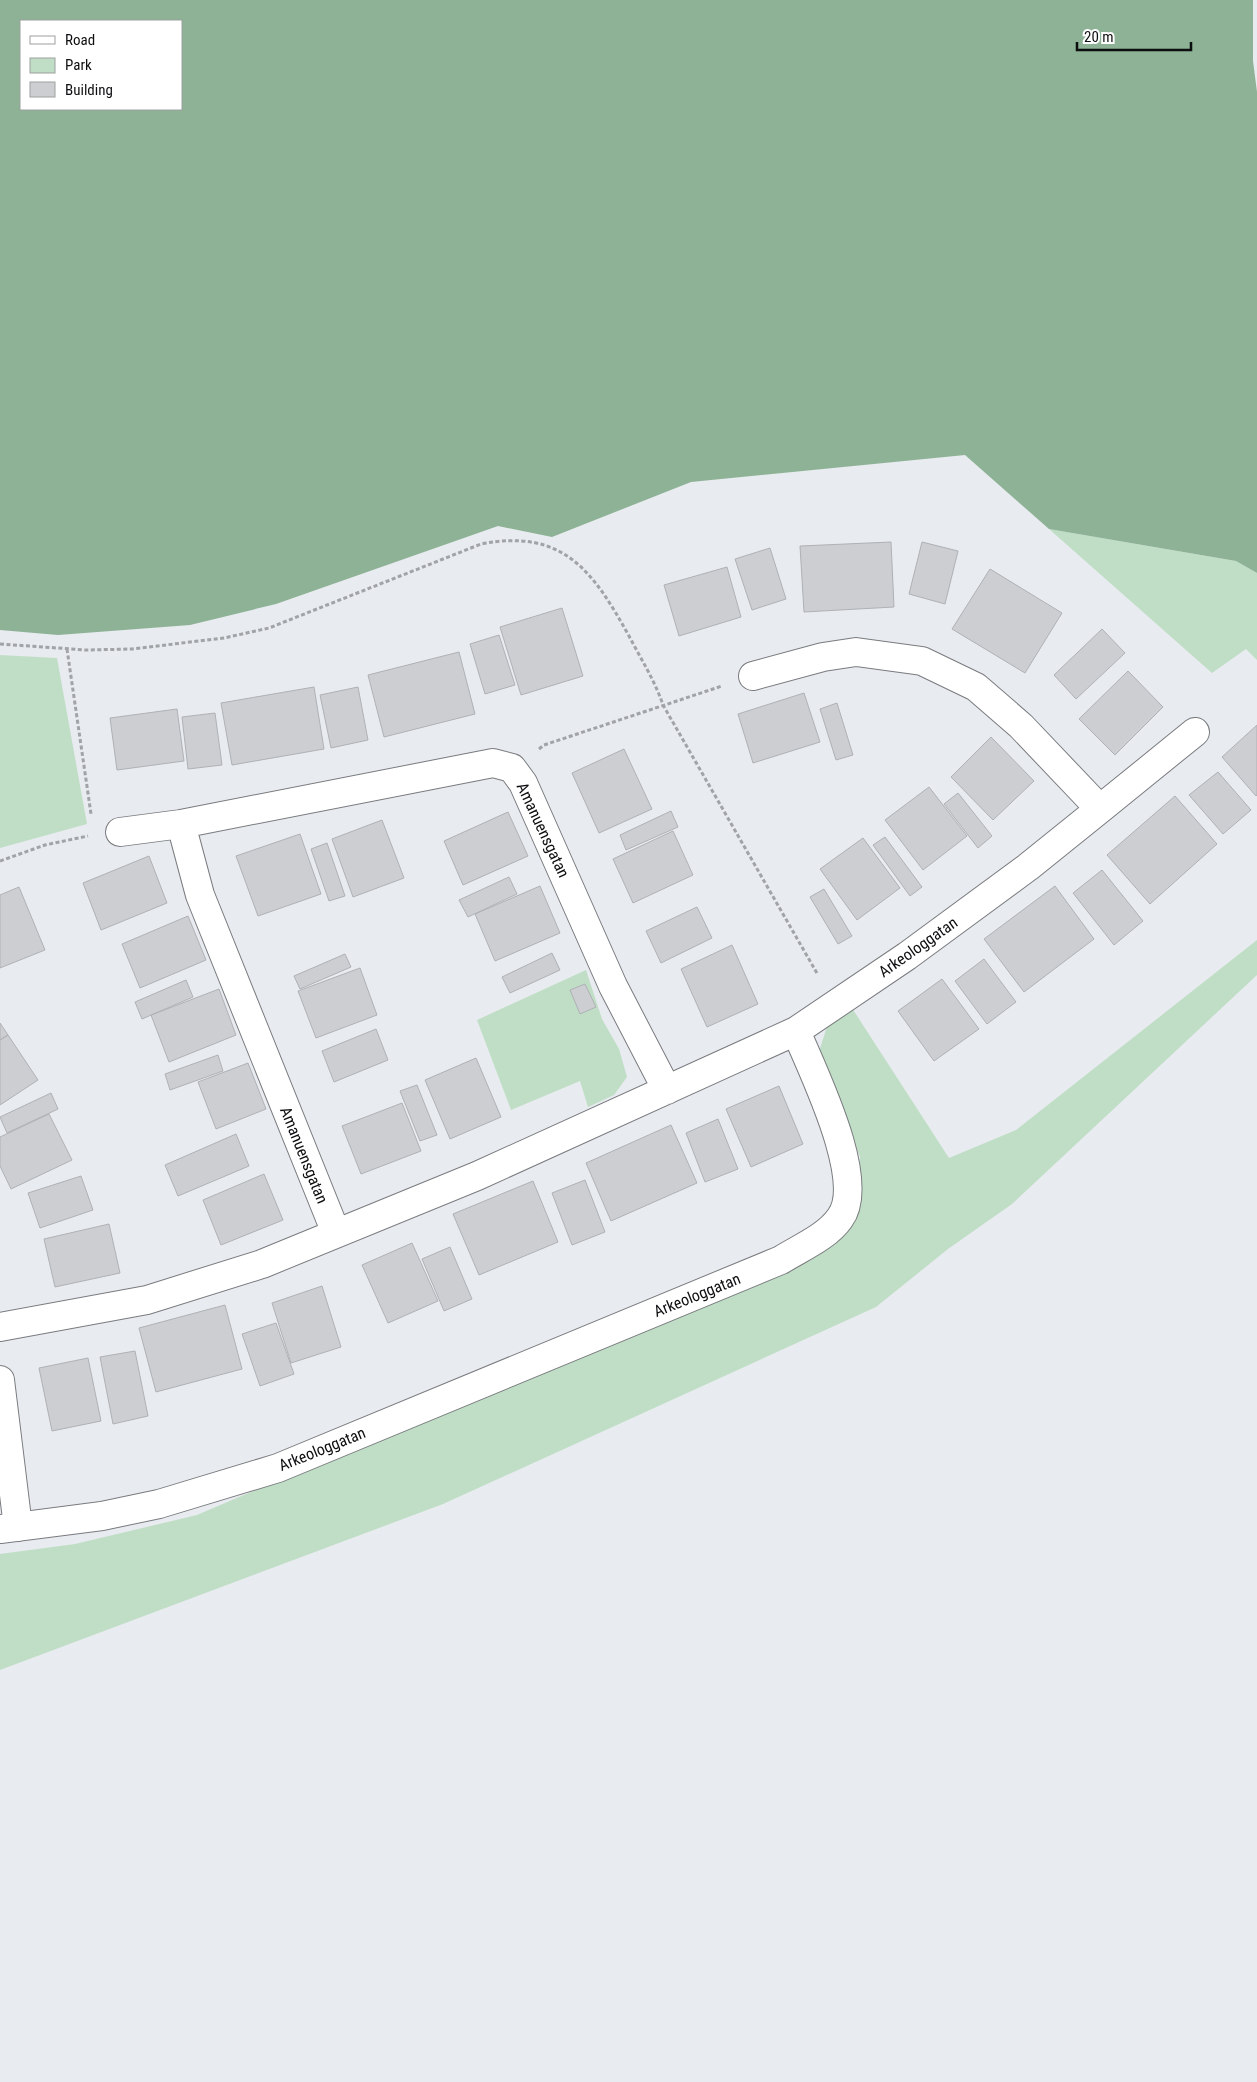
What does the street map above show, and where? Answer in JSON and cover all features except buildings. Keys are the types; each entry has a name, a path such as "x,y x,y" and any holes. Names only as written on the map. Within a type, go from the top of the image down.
{"street":[{"path":"753,676 823,657 856,652 922,661 976,686 1021,726 1100,809"},
{"name":"Arkeologgatan","path":"9,1528 102,1516 159,1504 278,1468 781,1260 816,1239 841,1218 848,1194 846,1172 841,1141 796,1031 907,956 1028,867 1196,732"},
{"name":"Amanuensgatan","path":"108,834 181,824 493,762 512,768 523,783 613,986 667,1090"},
{"name":"Amanuensgatan","path":"181,824 200,895 336,1233"},
{"path":"0,1327 156,1297 262,1264 477,1176 796,1031"},
{"path":"0,1380 9,1528"}],"path":[{"path":"0,644 67,649 132,649 178,645 269,628 481,544 516,540 552,548 582,566 594,578 612,606 648,672 663,706 835,1004"},
{"path":"0,861 45,845 108,834 67,649"},
{"path":"512,768 544,745 753,676"}],"green space":[{"path":"0,0 1253,0 1253,61 1257,92 1257,573 1236,561 1049,529 965,455 691,482 552,537 498,526 276,604 190,625 58,635 0,630"},
{"path":"1049,529 1236,561 1257,573 1257,660 1246,649 1212,673"},
{"path":"0,655 57,658 87,824 0,848"},
{"path":"1257,940 1257,975 1012,1204 948,1249 876,1307 443,1504 0,1670 0,1554 75,1544 197,1515 829,1244 851,1220 860,1157 818,1055 829,1020 850,1005 949,1158 1016,1130"},
{"path":"586,970 602,1019 619,1049 627,1077 614,1095 588,1107 580,1081 511,1110 477,1020"}]}
